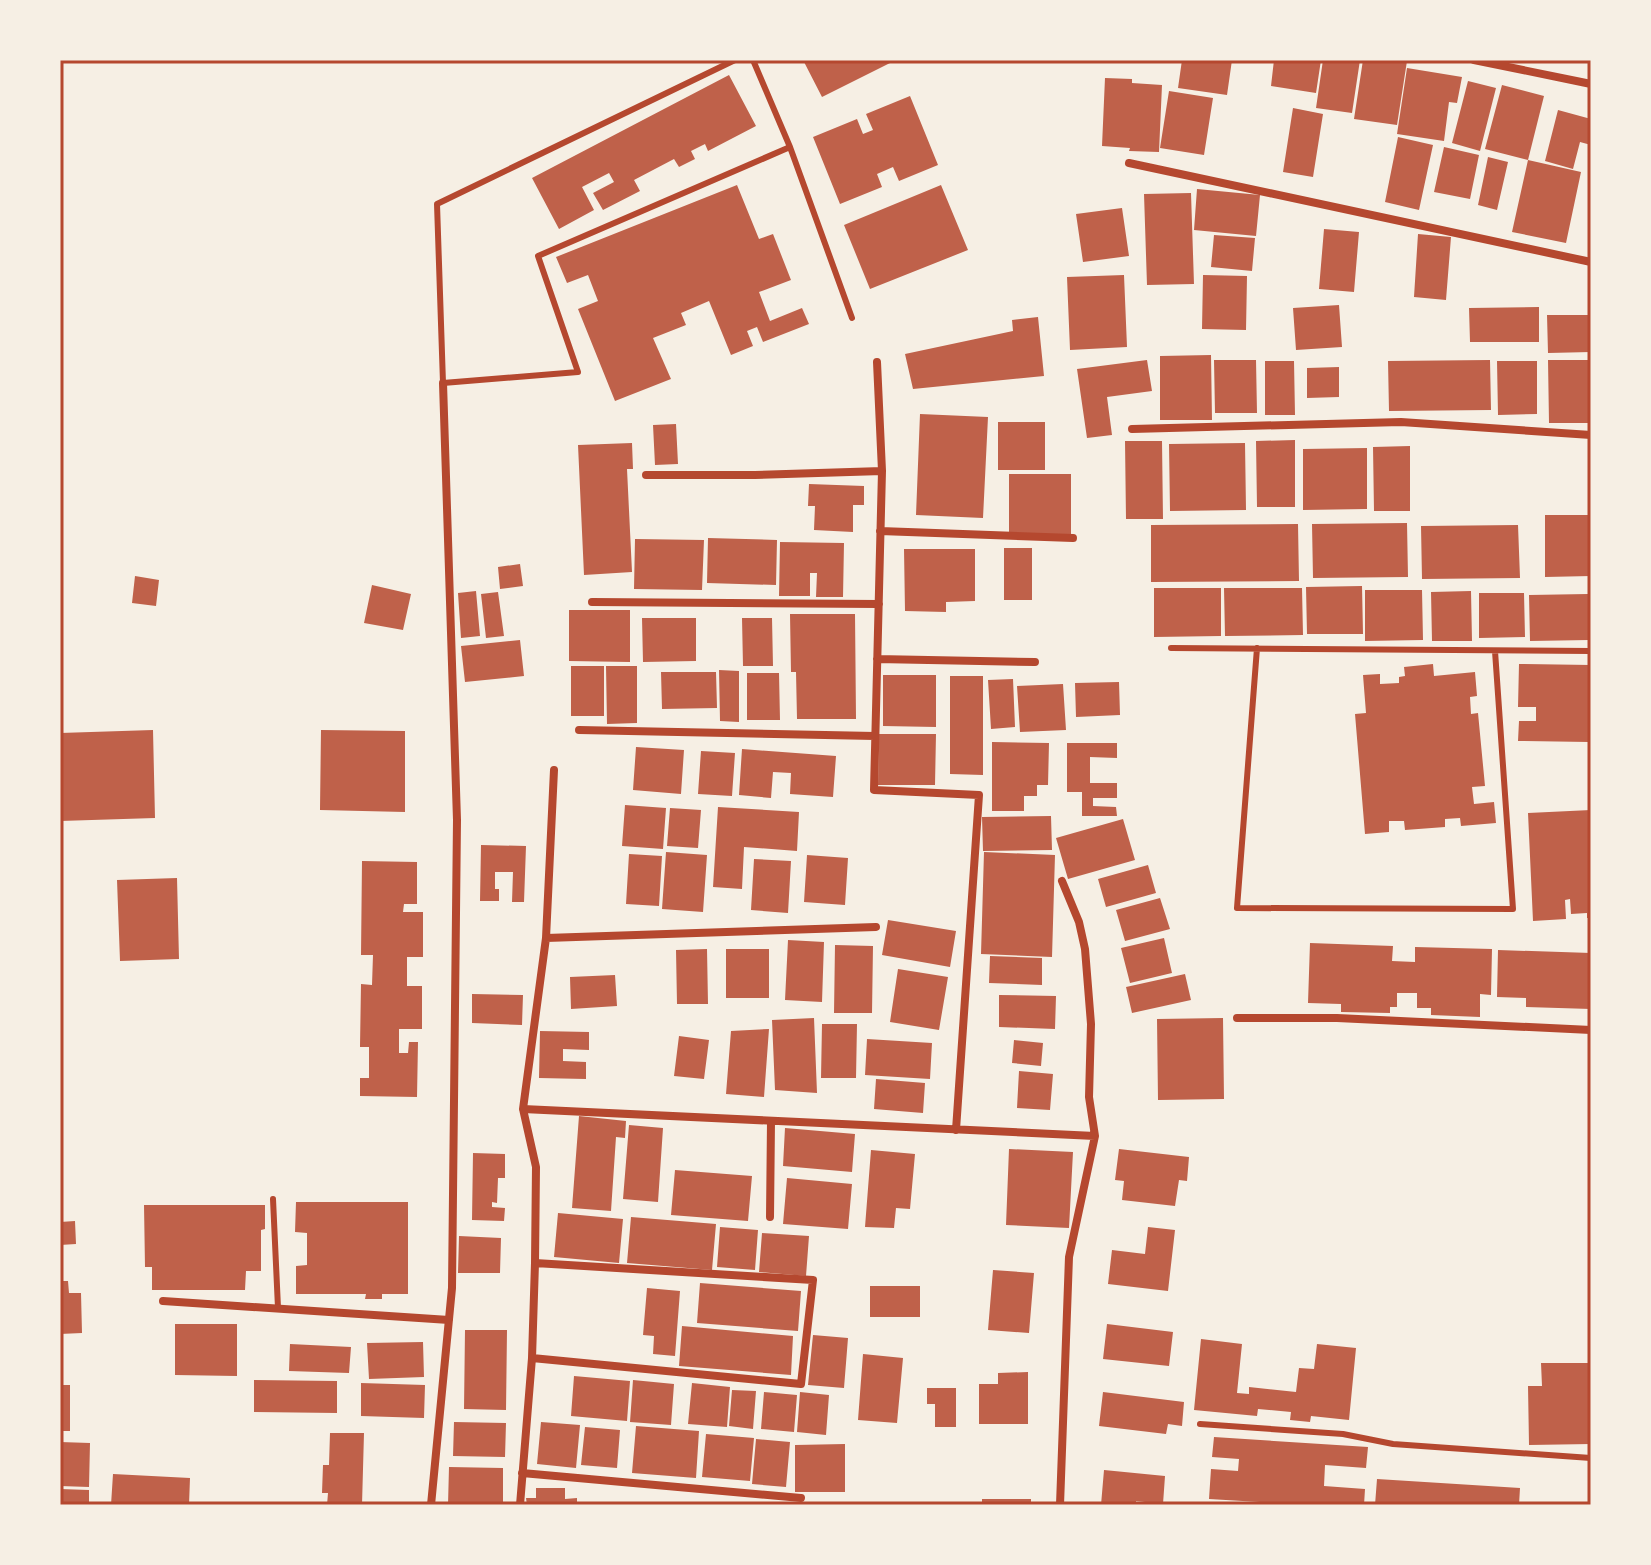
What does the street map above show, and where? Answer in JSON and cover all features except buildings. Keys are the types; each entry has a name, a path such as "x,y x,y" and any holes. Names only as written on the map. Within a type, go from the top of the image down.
{"street":[{"path":"1474,60 1591,84"},
{"path":"1129,163 1591,262"},
{"path":"877,362 882,471 874,790 979,795 956,1130"},
{"path":"431,1505 452,1288 457,820 443,383"},
{"path":"1132,429 1401,422 1591,435"},
{"path":"646,475 882,471"},
{"path":"880,531 1073,538"},
{"path":"592,602 879,604"},
{"path":"877,659 1035,662"},
{"path":"579,730 875,736"},
{"path":"520,1505 532,1358 536,1167 523,1109 546,938 554,770"},
{"path":"1060,1505 1069,1257 1095,1136 1089,1097 1091,1024 1085,949 1079,922 1062,881"},
{"path":"546,938 876,927"},
{"path":"1237,1018 1337,1018 1591,1030"},
{"path":"523,1109 1095,1136"},
{"path":"770,1217 771,1121"},
{"path":"532,1358 801,1384 813,1280 535,1263"},
{"path":"163,1301 449,1320"},
{"path":"522,1473 801,1498"}],"lane":[{"path":"735,60 437,204 443,383 578,372 538,256 790,147"},
{"path":"753,60 790,147 852,318"},
{"path":"1171,648 1591,651"},
{"path":"1257,648 1237,908 1513,909 1495,651"},
{"path":"273,1199 278,1308"},
{"path":"1200,1424 1343,1434 1393,1444 1591,1458"}]}
